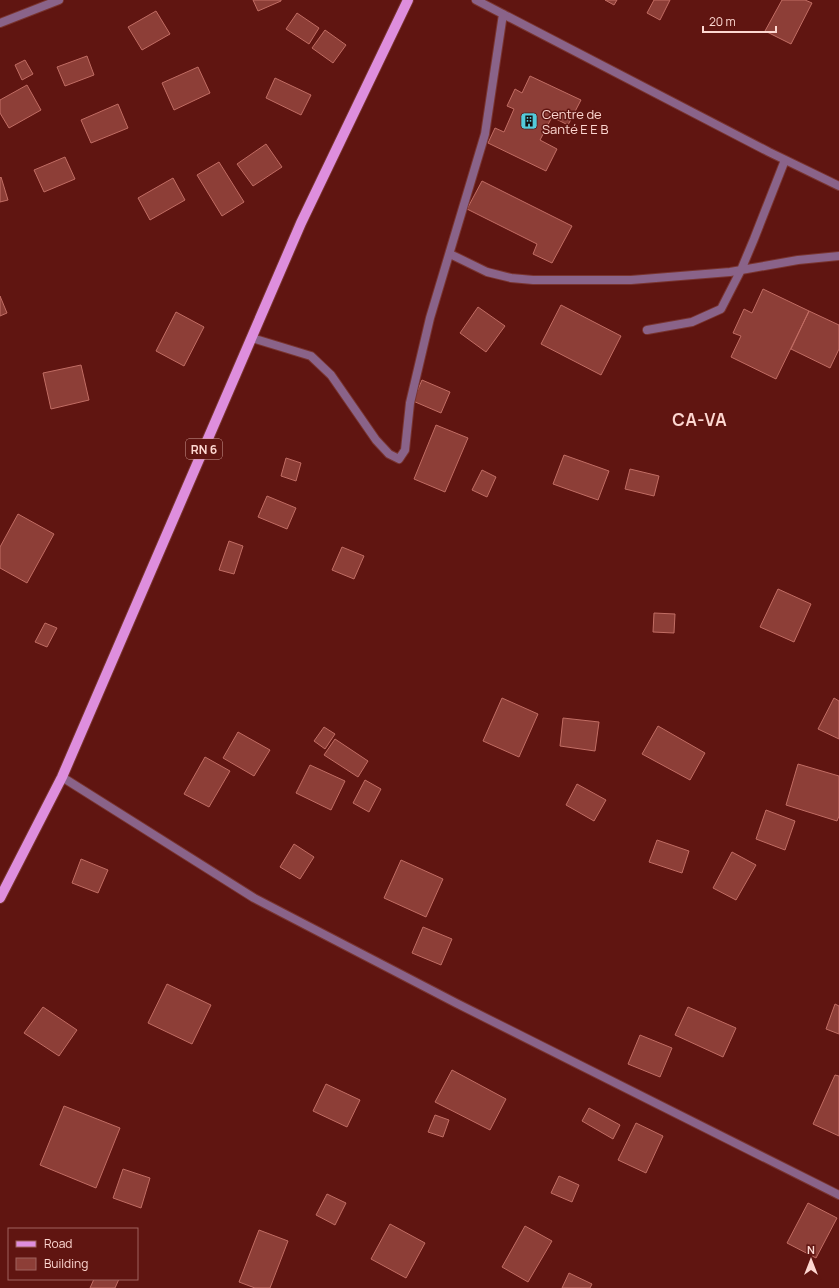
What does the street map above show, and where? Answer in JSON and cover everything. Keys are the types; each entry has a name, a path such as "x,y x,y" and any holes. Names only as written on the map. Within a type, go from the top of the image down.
{"main road":[{"name":"RN 6","path":"0,898 62,777 301,223 408,0"}],"street":[{"path":"0,24 59,0"},
{"path":"476,0 784,160 839,186"},
{"path":"252,338 311,356 331,375 376,440 389,454 399,459 405,450 410,403 430,318 485,134 503,14"},
{"path":"647,330 692,322 721,309 741,270 784,160"},
{"path":"450,254 486,272 511,278 533,280 632,280 741,270 798,260 839,256"},
{"path":"62,777 254,898 456,1003 839,1195"}],"building":[{"path":"253,0 281,0 281,1 258,11"},
{"path":"605,0 617,0 614,5"},
{"path":"654,0 670,0 660,20 647,13"},
{"path":"782,0 805,0 812,3 791,44 765,31"},
{"path":"156,11 170,34 142,50 128,27"},
{"path":"297,13 319,28 309,44 286,29"},
{"path":"325,30 346,45 333,63 312,48"},
{"path":"87,56 94,75 65,86 57,67"},
{"path":"25,60 33,74 22,80 15,65"},
{"path":"198,67 210,93 174,110 162,83"},
{"name":"Centre de Santé E E B","path":"530,76 581,100 568,125 552,117 540,140 557,149 546,171 488,143 495,128 504,132 514,109 507,106 515,89 522,93"},
{"path":"275,78 311,95 301,115 266,98"},
{"path":"27,85 41,110 9,128 0,113 0,100"},
{"path":"118,104 128,128 91,143 81,120"},
{"path":"266,144 282,167 253,186 237,164"},
{"path":"65,157 75,179 44,192 34,170"},
{"path":"219,162 244,202 222,216 197,175"},
{"path":"1,177 8,200 0,202 0,178"},
{"path":"173,178 185,200 150,220 138,198"},
{"path":"482,181 572,226 552,263 533,254 537,244 467,209"},
{"path":"763,289 809,311 776,379 731,357 741,336 733,333 744,309 752,313"},
{"path":"0,296 7,313 0,316"},
{"path":"561,305 621,336 601,375 541,344"},
{"path":"478,307 505,326 486,352 460,333"},
{"path":"809,311 839,325 839,349 830,368 791,349"},
{"path":"176,312 204,327 184,366 156,351"},
{"path":"81,365 89,400 51,409 43,373"},
{"path":"422,380 450,392 441,413 413,401"},
{"path":"436,425 468,438 445,492 414,479"},
{"path":"564,455 609,471 598,500 553,484"},
{"path":"286,458 301,463 296,481 281,476"},
{"path":"630,469 659,476 654,496 625,489"},
{"path":"482,470 496,477 487,497 472,490"},
{"path":"267,496 296,508 287,529 258,517"},
{"path":"18,514 54,534 27,583 0,568 0,547"},
{"path":"229,541 243,546 234,574 219,570"},
{"path":"342,547 364,556 354,579 332,570"},
{"path":"778,589 811,604 794,642 760,627"},
{"path":"654,613 675,614 674,633 653,632"},
{"path":"45,623 57,628 47,647 35,642"},
{"path":"502,698 538,714 519,757 483,741"},
{"path":"834,698 839,701 839,739 818,729"},
{"path":"563,718 599,722 595,751 560,746"},
{"path":"658,726 705,753 690,780 642,754"},
{"path":"324,727 335,734 325,749 314,741"},
{"path":"238,732 270,750 254,776 223,758"},
{"path":"335,739 368,761 358,777 324,755"},
{"path":"205,757 230,771 209,807 184,794"},
{"path":"798,764 839,776 839,816 837,821 786,805"},
{"path":"310,765 345,781 331,810 296,793"},
{"path":"365,780 381,789 369,812 353,803"},
{"path":"577,784 606,800 594,821 566,805"},
{"path":"766,810 795,821 785,850 756,839"},
{"path":"657,840 689,851 682,873 649,862"},
{"path":"294,844 314,857 300,879 280,867"},
{"path":"732,852 756,865 736,900 713,888"},
{"path":"81,859 108,870 98,893 72,883"},
{"path":"401,860 443,879 426,917 384,898"},
{"path":"423,927 452,939 441,965 412,953"},
{"path":"167,984 211,1005 192,1044 148,1023"},
{"path":"835,1004 839,1006 839,1034 826,1029"},
{"path":"43,1007 77,1030 59,1056 24,1033"},
{"path":"688,1007 736,1028 723,1057 675,1035"},
{"path":"640,1035 672,1048 660,1077 628,1064"},
{"path":"452,1070 506,1099 490,1130 435,1102"},
{"path":"835,1075 839,1076 839,1136 813,1124"},
{"path":"326,1084 360,1100 347,1127 313,1111"},
{"path":"64,1106 120,1128 96,1188 40,1165"},
{"path":"589,1108 620,1125 613,1139 582,1121"},
{"path":"435,1115 449,1120 443,1137 428,1132"},
{"path":"636,1123 663,1136 646,1173 618,1160"},
{"path":"123,1169 150,1178 141,1208 113,1198"},
{"path":"559,1176 579,1185 572,1202 551,1193"},
{"path":"327,1194 346,1203 335,1225 316,1215"},
{"path":"808,1203 837,1218 816,1258 787,1243"},
{"path":"390,1224 425,1243 406,1278 371,1259"},
{"path":"525,1226 552,1241 528,1282 502,1267"},
{"path":"259,1230 288,1241 270,1288 255,1288 239,1282"},
{"path":"569,1273 592,1284 590,1288 562,1288"},
{"path":"94,1280 119,1280 115,1288 90,1288"}],"place":[{"name":"Centre de Santé E E B","path":"529,121"}],"district":[{"name":"CA-VA","path":"700,419"}]}
